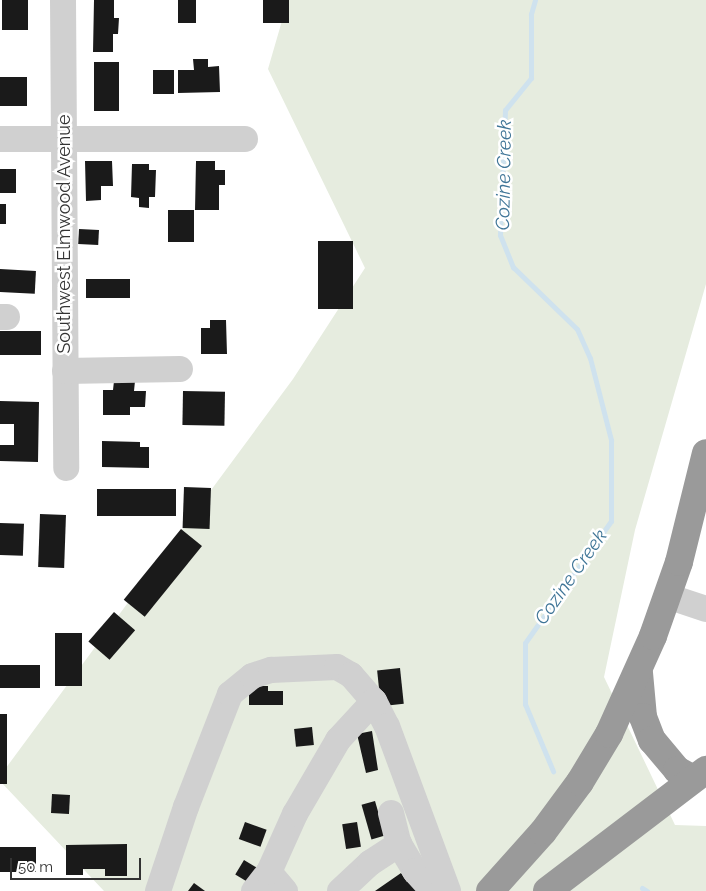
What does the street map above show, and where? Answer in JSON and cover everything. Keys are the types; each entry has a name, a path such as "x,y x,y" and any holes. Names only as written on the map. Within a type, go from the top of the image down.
{"highway":[{"path":"490,891 542,832 580,782 609,734 638,673 667,596 706,453"},
{"path":"638,673 643,717 652,740 677,770 700,775"},
{"path":"547,891 700,775"}],"street":[{"name":"Southwest Elmwood Avenue","path":"63,0 66,468"},
{"path":"0,139 245,139"},
{"path":"64,371 180,369"},
{"path":"667,596 706,609"},
{"path":"158,891 189,799 230,694 238,684 271,670 337,667 351,675 374,701 387,726 448,891"},
{"path":"269,885 295,814 338,740 374,701"},
{"path":"391,813 400,844 415,871 434,891"},
{"path":"340,891 370,863 400,844"}],"shaded area":[{"path":"288,0 706,0 706,284 635,530 604,677 675,825 706,826 706,891 104,891 0,781 0,776 293,379 365,268 268,69"}],"building":[{"path":"2,0 28,0 28,30 2,30"},
{"path":"94,0 114,0 114,18 119,18 118,34 113,34 113,52 93,52"},
{"path":"178,0 196,0 196,23 178,23"},
{"path":"263,0 289,0 289,23 263,23"},
{"path":"193,59 208,59 208,67 219,66 220,92 178,93 178,70 194,70"},
{"path":"94,62 119,62 119,111 94,111"},
{"path":"153,70 174,70 174,94 153,94"},
{"path":"0,77 27,77 27,106 0,106"},
{"path":"85,161 112,161 113,186 101,186 101,200 86,201"},
{"path":"196,161 215,161 215,170 225,170 225,185 219,185 219,210 195,210"},
{"path":"132,164 149,164 149,170 156,170 155,197 149,197 149,208 139,207 139,198 131,197"},
{"path":"0,169 16,169 16,193 0,193"},
{"path":"0,204 6,204 6,224 0,224"},
{"path":"168,210 194,210 194,242 168,242"},
{"path":"79,229 99,230 98,245 78,244"},
{"path":"318,241 353,241 353,309 318,309"},
{"path":"0,269 36,271 35,294 0,292"},
{"path":"86,279 130,279 130,298 86,298"},
{"path":"210,320 226,320 227,354 201,354 201,328 210,328"},
{"path":"0,331 41,331 41,355 0,355"},
{"path":"114,381 135,381 134,391 146,391 145,407 130,407 130,415 103,415 103,390 113,390"},
{"path":"183,391 225,392 224,426 182,425"},
{"path":"0,401 39,402 38,462 0,461 0,445 14,445 14,424 0,424"},
{"path":"102,441 140,442 140,447 149,447 149,468 102,467"},
{"path":"184,487 211,488 210,529 183,528"},
{"path":"97,489 176,489 176,516 97,516"},
{"path":"40,514 66,515 64,568 38,567"},
{"path":"0,523 24,524 23,556 0,555"},
{"path":"181,529 202,546 145,617 124,600"},
{"path":"114,612 135,630 110,660 88,641"},
{"path":"55,633 82,633 82,686 55,686"},
{"path":"0,665 40,665 40,688 0,688"},
{"path":"400,668 404,704 381,706 377,670"},
{"path":"249,686 268,686 268,691 283,691 283,705 249,705"},
{"path":"0,714 7,714 7,784 0,784"},
{"path":"312,727 314,745 296,747 294,729"},
{"path":"372,731 378,770 366,773 357,734"},
{"path":"52,794 70,795 69,814 51,813"},
{"path":"375,801 385,836 371,839 362,805"},
{"path":"245,822 267,830 260,847 239,839"},
{"path":"357,822 361,847 346,849 342,824"},
{"path":"127,844 127,876 105,876 105,869 83,869 83,875 66,875 66,845"},
{"path":"0,847 36,847 36,872 0,872"},
{"path":"244,860 259,869 250,883 235,875"},
{"path":"401,873 407,882 414,877 422,891 375,891"},
{"path":"194,883 205,891 188,891"}],"waterway":[{"name":"Cozine Creek","path":"535,0 531,14 531,78 505,110 500,235 513,267 577,329 590,358 611,440 611,521 525,643 525,704 553,771"},
{"name":"Cozine Creek","path":"642,888 647,891"}]}
